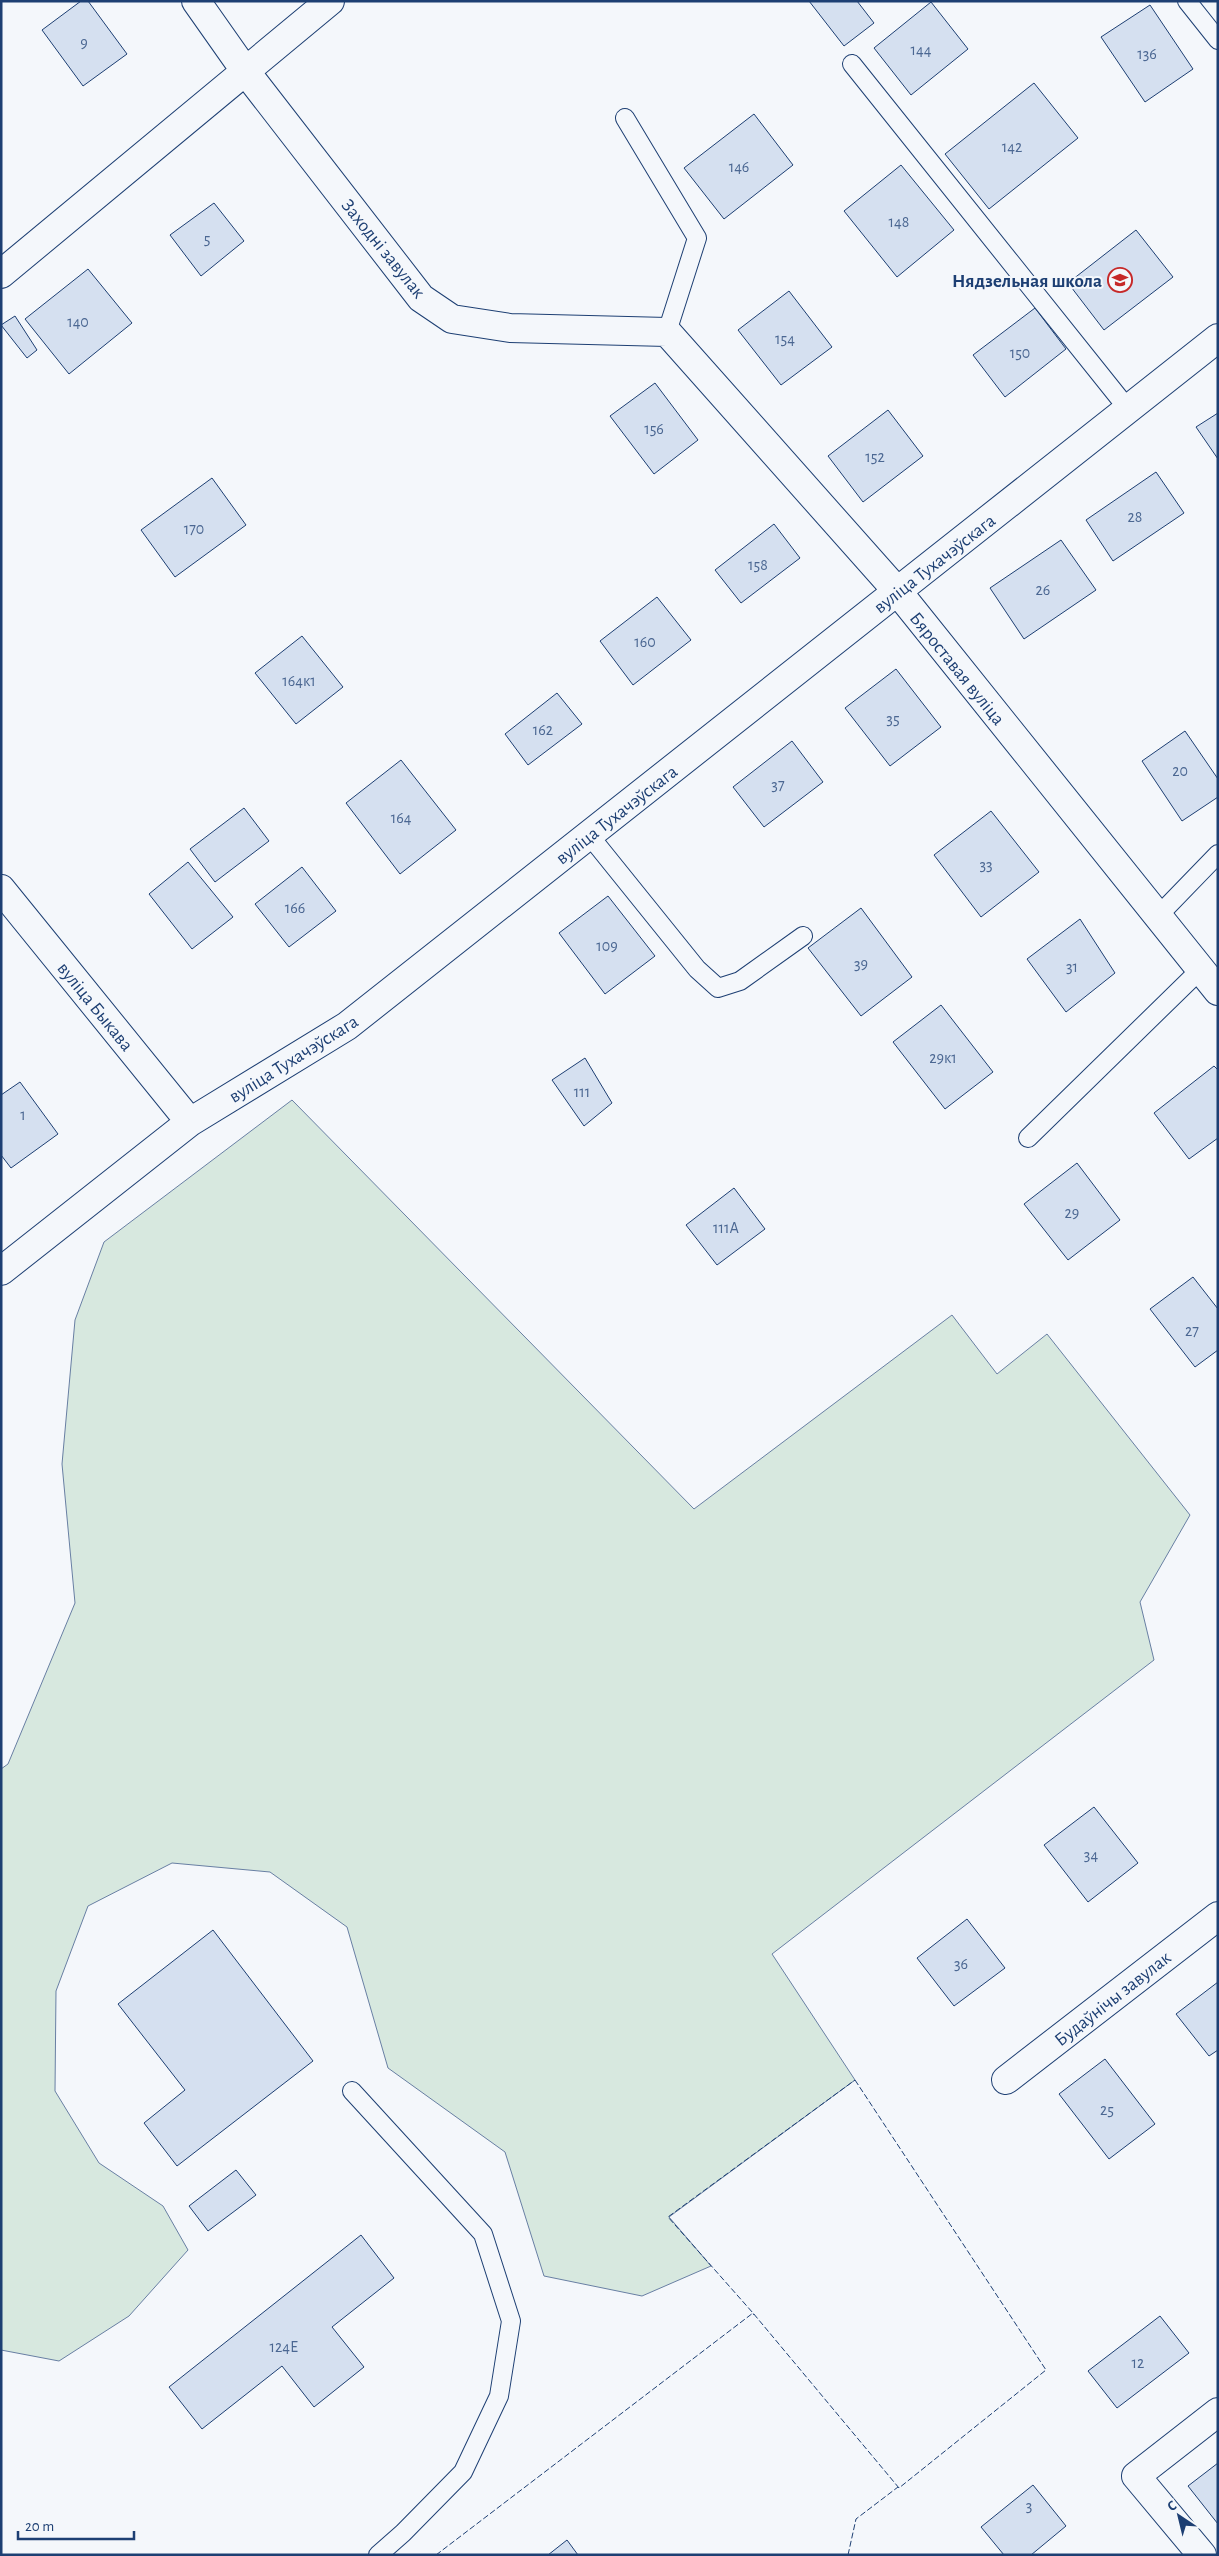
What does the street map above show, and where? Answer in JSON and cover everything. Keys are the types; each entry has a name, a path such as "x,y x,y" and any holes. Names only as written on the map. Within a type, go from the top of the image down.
{"street":[{"name":"Заходні завулак","path":"196,1 246,72 421,298 452,320 510,328 667,332"},
{"path":"1,274 330,1"},
{"name":"Бяроставая вуліца","path":"667,332 898,592 1218,991"},
{"name":"вуліца Тухачэўскага","path":"1,1271 190,1122 346,1026 1218,338"},
{"name":"вуліца Быкава","path":"1,889 190,1122"},
{"name":"Будаўнічы завулак","path":"1006,2080 1218,1916"},
{"path":"1202,2555 1136,2476 1218,2412"}],"lane":[{"path":"1187,1 1218,40"},
{"path":"852,64 1128,409"},
{"path":"625,118 697,238 667,332"},
{"path":"590,835 697,969 718,988 740,981 803,936"},
{"path":"1157,917 1218,854"},
{"path":"1028,1138 1200,970"},
{"path":"352,2091 483,2234 511,2321 499,2396 462,2472 403,2533 378,2555"}],"shaded area":[{"path":"292,1100 694,1509 952,1315 997,1374 1047,1334 1190,1515 1140,1602 1154,1660 772,1954 855,2080 669,2217 711,2266 642,2296 544,2276 505,2152 388,2068 347,1927 270,1872 172,1863 88,1906 56,1991 55,2091 99,2163 163,2206 188,2250 129,2316 59,2361 1,2350 1,1769 8,1764 75,1603 62,1464 75,1320 104,1242"}],"building":[{"path":"81,1 88,1 127,54 83,86 42,30"},
{"path":"809,1 857,1 874,23 844,46"},
{"path":"931,2 968,49 911,95 874,48"},
{"path":"1150,5 1193,69 1145,102 1101,37"},
{"path":"1034,83 1078,138 989,209 945,154"},
{"path":"754,114 793,165 724,219 684,168"},
{"path":"901,165 954,230 897,277 844,211"},
{"path":"214,203 244,241 201,276 170,235"},
{"name":"Нядзельная школа","path":"1136,230 1173,277 1104,330 1068,283"},
{"path":"88,269 132,323 69,374 25,319"},
{"path":"789,291 832,347 781,385 738,330"},
{"path":"1035,308 1066,349 1005,397 973,355"},
{"path":"15,316 37,350 27,358 1,325"},
{"path":"655,383 698,440 654,474 610,416"},
{"path":"888,410 923,456 863,502 828,456"},
{"path":"1218,413 1218,459 1196,427"},
{"path":"1156,472 1184,513 1113,561 1086,520"},
{"path":"212,478 246,525 175,577 141,530"},
{"path":"774,524 800,558 741,603 715,570"},
{"path":"1061,540 1096,590 1024,639 990,588"},
{"path":"657,597 691,640 633,685 600,641"},
{"path":"302,636 343,687 296,724 255,673"},
{"path":"896,669 941,727 890,766 845,708"},
{"path":"557,693 582,724 528,765 505,734"},
{"path":"1185,731 1218,779 1218,797 1182,821 1142,761"},
{"path":"792,741 823,782 764,827 733,787"},
{"path":"401,760 456,830 400,874 346,803"},
{"path":"244,808 269,841 215,882 190,849"},
{"path":"991,811 1039,872 981,917 934,855"},
{"path":"188,862 233,917 192,949 149,894"},
{"path":"302,867 336,911 289,947 255,904"},
{"path":"608,896 655,956 605,994 559,933"},
{"path":"861,908 912,977 861,1016 808,948"},
{"path":"1080,919 1115,973 1066,1012 1027,959"},
{"path":"941,1005 993,1072 945,1109 893,1042"},
{"path":"585,1058 612,1103 584,1126 552,1080"},
{"path":"1214,1066 1218,1070 1218,1138 1189,1159 1154,1113"},
{"path":"20,1082 58,1134 11,1168 1,1155 1,1095"},
{"path":"1077,1163 1120,1220 1068,1260 1024,1204"},
{"path":"734,1188 765,1229 717,1265 686,1225"},
{"path":"1193,1277 1218,1309 1218,1350 1195,1367 1150,1309"},
{"path":"1094,1807 1138,1863 1088,1902 1044,1845"},
{"path":"967,1919 1005,1968 954,2006 917,1958"},
{"path":"213,1930 313,2061 177,2166 144,2123 185,2090 118,2004"},
{"path":"1218,1982 1218,2050 1209,2056 1176,2014"},
{"path":"1105,2059 1155,2124 1109,2159 1059,2094"},
{"path":"236,2170 256,2195 208,2231 189,2206"},
{"path":"361,2235 394,2278 332,2327 364,2367 314,2407 282,2366 202,2429 169,2387"},
{"path":"1160,2316 1189,2353 1117,2408 1088,2371"},
{"path":"1218,2463 1218,2524 1188,2486"},
{"path":"1033,2485 1066,2526 1031,2555 1004,2555 981,2527"},
{"path":"567,2540 578,2555 548,2555"}],"fence":[{"path":"855,2080 1046,2370 899,2488 753,2313 668,2217 855,2080"},
{"path":"436,2555 753,2313 754,2315"},
{"path":"848,2555 856,2519 898,2487"}],"place":[{"name":"Нядзельная школа","path":"1120,280"}]}
